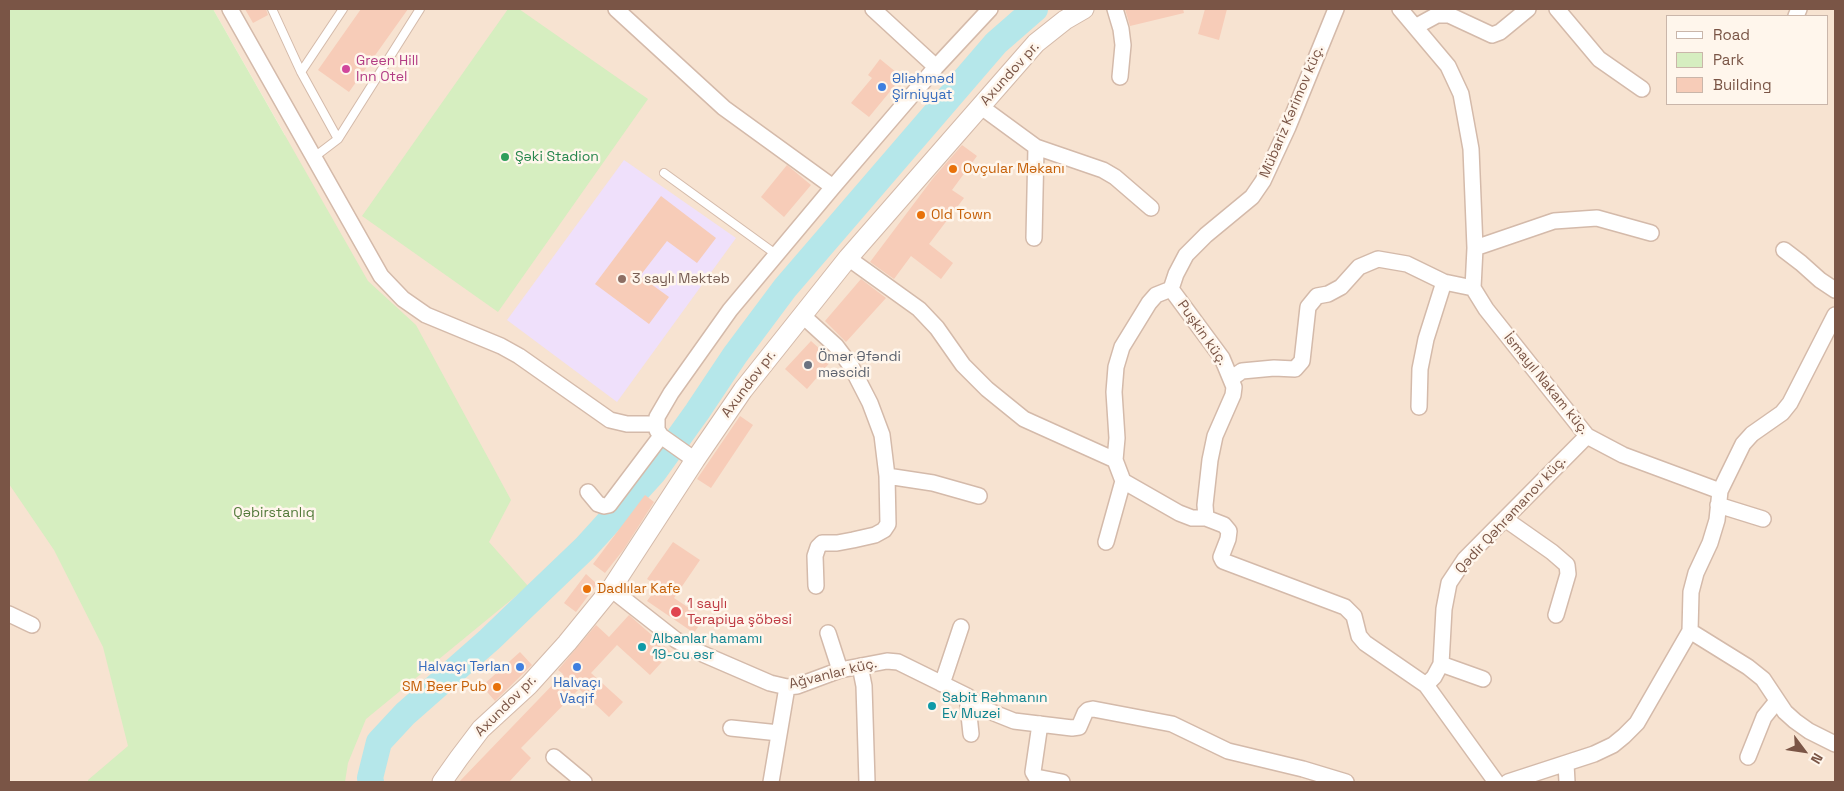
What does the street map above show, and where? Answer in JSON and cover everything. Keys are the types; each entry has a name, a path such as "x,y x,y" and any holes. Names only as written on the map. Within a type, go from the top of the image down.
{"street":[{"path":"230,9 381,276 403,299 426,315 501,346 519,356 610,420 658,430 689,456"},
{"path":"616,9 724,108 833,187"},
{"path":"873,9 936,68"},
{"path":"588,492 598,504 609,505 658,430 661,408 730,310 833,187 990,9"},
{"name":"Axundov pr.","path":"442,782 482,730 567,643 611,589 689,456 848,258 1036,43 1065,20 1084,9"},
{"path":"1115,9 1121,28 1123,46 1120,77"},
{"name":"Mübariz Kərimov küç.","path":"1171,289 1176,274 1186,256 1206,235 1252,197 1263,182 1336,9"},
{"path":"1400,9 1448,66 1462,94 1471,149 1475,248 1472,288"},
{"path":"1415,27 1437,15 1448,15 1492,35 1500,32 1528,9"},
{"path":"1557,9 1599,59 1642,88"},
{"path":"980,106 1036,147 1115,176 1151,208"},
{"path":"1034,238 1036,147"},
{"path":"1475,248 1554,221 1597,218 1651,233"},
{"path":"1784,250 1835,290"},
{"path":"848,258 919,309 937,328 963,365 987,389 1024,419 1115,460"},
{"name":"Puşkin küç.","path":"1232,378 1242,371 1274,368 1295,369 1302,361 1308,307 1317,296 1328,294 1341,287 1359,267 1378,259 1407,264 1444,282 1472,288"},
{"path":"1419,407 1420,369 1426,339 1444,282"},
{"name":"İsmayıl Nakam küç.","path":"1472,288 1486,309 1587,436 1623,455 1763,519"},
{"path":"1106,542 1123,481 1115,460 1117,438 1114,392 1116,367 1122,347 1148,303 1156,295 1171,289"},
{"name":"Puşkin küç.","path":"1171,289 1222,358 1232,378 1234,387 1233,395 1215,436 1210,460 1206,518"},
{"path":"802,314 836,346 851,366 870,403 882,435 887,476 888,524 884,530 876,535 837,543 822,543 818,547 815,556 816,586"},
{"path":"1508,782 1594,754 1613,745 1637,724 1690,632 1691,592 1696,573 1710,543 1717,520 1719,498 1743,444 1752,434 1782,413 1790,402 1835,315"},
{"name":"Qədir Qəhrəmanov küç.","path":"1441,664 1444,609 1449,583 1466,560 1587,436"},
{"path":"887,476 933,483 979,496"},
{"path":"1123,481 1179,513 1192,518 1206,518 1224,525 1228,531 1228,539 1221,557 1222,561 1346,607 1354,616 1359,636 1364,643 1426,685 1496,782"},
{"path":"1505,519 1552,552 1567,565 1568,574 1556,615"},
{"name":"Ağvanlar küç.","path":"611,589 676,640 696,651 770,683 787,688 840,670 887,661 898,662 967,696 984,709 1014,721 1072,728 1079,727 1085,713 1093,709 1172,724 1228,751 1303,768 1346,782"},
{"path":"9,614 32,625"},
{"path":"942,684 962,627"},
{"path":"1690,632 1748,667 1763,680 1777,701 1795,721 1809,731 1835,744"},
{"path":"828,633 840,670"},
{"path":"1426,685 1434,677 1441,664 1483,679"},
{"path":"860,666 864,686 867,782"},
{"path":"771,782 787,688"},
{"path":"967,696 971,734"},
{"path":"1748,757 1764,717 1777,701"},
{"path":"1040,724 1032,772 1036,777 1062,782"},
{"path":"731,728 779,733"},
{"path":"554,757 584,782"},
{"path":"1566,764 1567,782"}],"lane":[{"path":"272,9 301,72 338,139"},
{"path":"301,72 343,9"},
{"path":"313,158 338,139 420,9"},
{"path":"664,173 777,254"}],"shaded area":[{"path":"213,9 1835,9 1835,782 9,782 9,178 285,135"},
{"name":"3 saylı Məktəb","path":"624,160 736,238 617,402 507,320"}],"green space":[{"name":"Qəbirstanlıq","path":"9,9 213,9 368,281 416,325 511,500 489,542 528,586 366,719 348,763 345,782 88,782 128,746 103,647 54,550 9,484"},
{"name":"Şəki Stadion","path":"508,9 519,9 648,99 498,312 362,216"}],"building":[{"path":"245,9 266,9 268,15 253,23"},
{"path":"361,9 408,9 349,92 318,70"},
{"path":"1125,9 1183,9 1184,13 1130,26"},
{"path":"1205,9 1227,9 1219,40 1198,34"},
{"path":"880,59 902,77 869,117 851,103 872,78 868,75"},
{"path":"962,145 977,156 952,190 964,198 929,244 953,263 941,279 911,256 894,279 870,262 934,177"},
{"path":"787,165 811,185 784,217 761,197"},
{"path":"661,196 716,238 697,263 667,241 640,276 669,297 649,324 595,284"},
{"path":"861,279 886,298 846,342 825,321"},
{"path":"811,341 832,360 807,389 785,369"},
{"path":"740,416 753,425 711,488 697,479"},
{"path":"645,495 654,502 624,549 605,573 593,564"},
{"path":"673,542 700,560 674,598 704,618 694,633 647,601 658,586 647,579"},
{"path":"586,574 597,584 576,612 564,603"},
{"path":"629,615 671,652 650,675 617,645 591,673 623,702 609,717 579,689 521,748 531,758 509,782 459,782 563,674 558,670 596,625 609,637"},
{"path":"520,652 532,665 495,701 482,686"}],"waterway":[{"path":"371,782 370,778 379,742 405,714 489,640 585,548 654,472 735,355 785,288 996,43 1035,9"}],"place":[{"name":"Green Hill Inn Otel","path":"346,69"},
{"name":"Əliəhməd Şirniyyat","path":"882,87"},
{"name":"Şəki Stadion","path":"505,157"},
{"name":"Ovçular Məkanı","path":"953,169"},
{"name":"Old Town","path":"921,215"},
{"name":"3 saylı Məktəb","path":"622,279"},
{"name":"Ömər Əfəndi məscidi","path":"808,365"},
{"name":"Dadlılar Kafe","path":"587,589"},
{"name":"1 saylı Terapiya şöbəsi","path":"676,612"},
{"name":"Albanlar hamamı 19-cu əsr","path":"642,647"},
{"name":"Halvaçı Tərlan","path":"520,667"},
{"name":"Halvaçı Vaqif","path":"577,667"},
{"name":"SM Beer Pub","path":"497,687"},
{"name":"Sabit Rəhmanın Ev Muzei","path":"932,706"}]}
